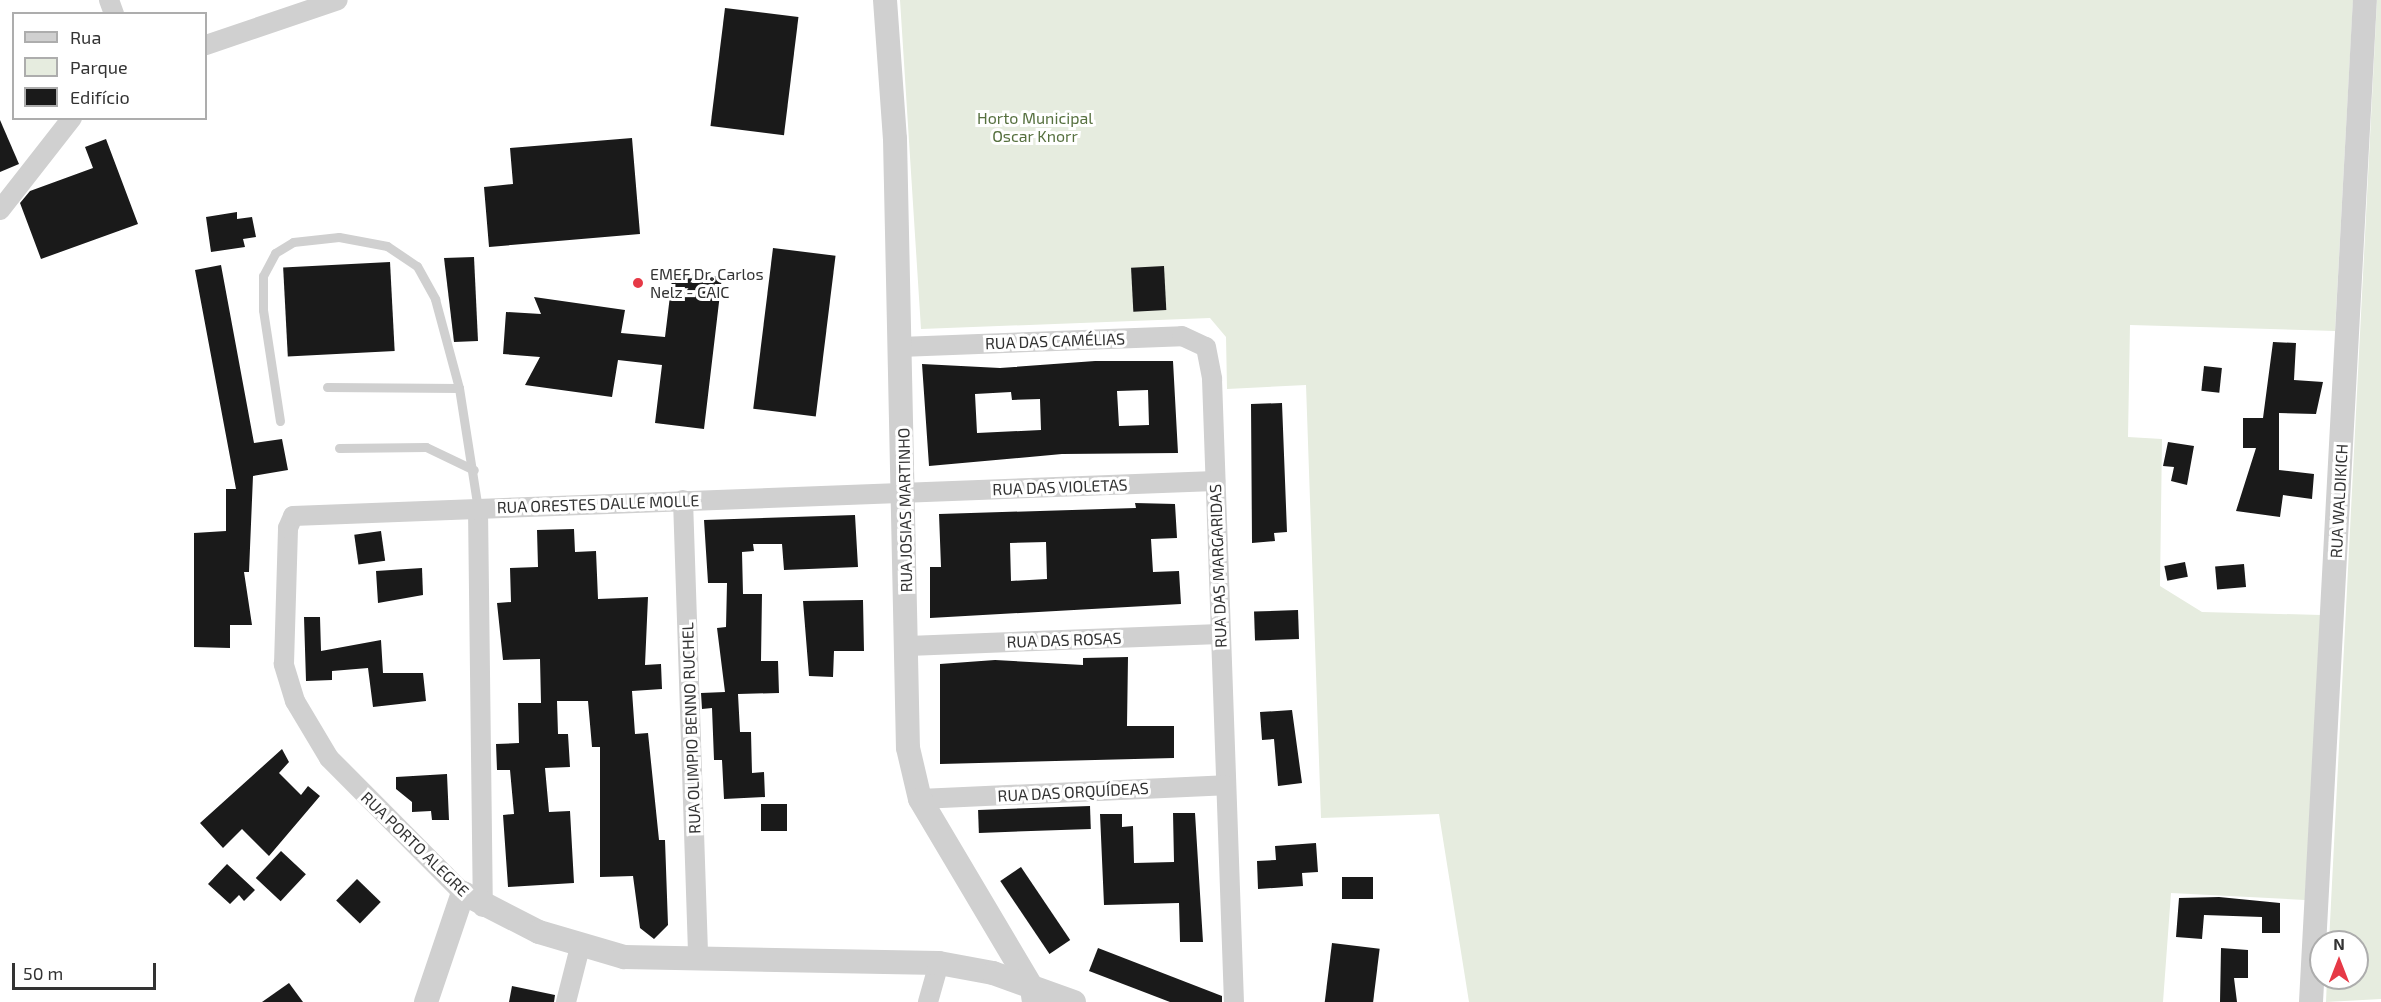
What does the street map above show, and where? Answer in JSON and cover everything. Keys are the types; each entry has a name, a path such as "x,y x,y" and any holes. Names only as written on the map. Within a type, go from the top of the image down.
{"street":[{"path":"207,45 338,0"},
{"name":"RUA JOSIAS MARTINHO","path":"885,0 905,493 908,748 920,799 1033,995"},
{"name":"RUA WALDIKICH","path":"2311,1002 2365,0"},
{"path":"0,210 70,120"},
{"name":"RUA DAS CAMÉLIAS","path":"900,346 1182,336 1206,347"},
{"name":"RUA DAS MARGARIDAS","path":"1206,347 1215,481 1234,1002"},
{"name":"RUA DAS VIOLETAS","path":"905,493 1215,481"},
{"name":"RUA ORESTES DALLE MOLLE","path":"293,516 905,493"},
{"name":"RUA OLIMPIO BENNO RUCHEL","path":"683,501 698,956"},
{"path":"478,509 483,907"},
{"name":"RUA PORTO ALEGRE","path":"293,516 288,528 285,664 296,700 328,758 463,893 483,907 580,947 624,957 698,956 939,963 993,973 1033,995 1074,1002"},
{"name":"RUA DAS ROSAS","path":"908,646 1220,634"},
{"name":"RUA DAS ORQUÍDEAS","path":"920,799 1225,785"},
{"path":"426,1002 463,893"},
{"path":"566,1002 580,947"},
{"path":"928,1002 939,963"}],"lane":[{"path":"280,421 263,310 263,276 275,253 293,243 339,237 387,246 417,266 435,299 459,388 474,470 478,509"},
{"path":"327,387 459,388"},
{"path":"339,448 426,447 474,470"}],"green space":[{"name":"Horto Municipal Oscar Knorr","path":"900,0 2353,0 2335,331 2130,325 2128,437 2162,439 2160,586 2202,612 2321,615 2305,900 2171,893 2163,1002 1469,1002 1439,814 1321,818 1306,385 1227,389 1226,337 1210,318 921,329"},
{"path":"2377,0 2381,0 2381,999 2326,1002 2326,990 2369,990 2369,930 2330,930"}],"building":[{"path":"725,8 798,17 784,135 710,126"},
{"path":"0,120 19,164 0,172"},
{"path":"632,138 640,234 489,247 484,187 513,184 510,148"},
{"path":"106,139 138,224 41,259 20,203 30,191 93,168 85,147"},
{"path":"237,212 237,219 252,217 256,237 243,239 245,247 211,252 206,217"},
{"path":"773,248 836,256 816,416 753,409"},
{"path":"474,257 478,341 454,342 444,258"},
{"path":"390,262 395,351 288,356 283,268"},
{"path":"221,265 254,443 282,439 288,470 253,476 249,572 244,572 252,625 230,625 230,648 194,647 194,533 226,531 226,489 236,489 195,270"},
{"path":"1164,266 1166,310 1133,312 1131,268"},
{"path":"673,271 722,277 704,429 655,423 662,365 618,360 612,397 525,385 540,357 503,354 506,312 541,314 534,297 625,310 621,333 665,337"},
{"path":"2273,342 2296,343 2294,380 2323,382 2316,414 2279,413 2279,470 2314,474 2312,499 2283,495 2280,517 2236,511 2256,448 2243,448 2243,418 2263,418"},
{"path":"1095,361 1173,361 1178,453 1062,454 929,466 922,364 1000,368","holes":["1148,390 1149,425 1119,426 1117,391","1011,392 1012,400 1040,399 1041,430 977,433 975,394"]},
{"path":"2204,366 2222,368 2219,393 2201,391"},
{"path":"1282,403 1287,532 1274,533 1275,541 1252,543 1251,404"},
{"path":"2168,442 2194,446 2187,485 2171,481 2174,467 2163,466"},
{"path":"1135,503 1175,504 1177,538 1151,539 1153,572 1179,571 1181,604 930,618 930,567 941,567 939,514 1136,508","holes":["1046,542 1047,579 1011,581 1010,543"]},
{"path":"855,515 858,567 784,570 782,544 753,544 754,551 742,552 743,594 762,594 761,661 778,661 779,693 738,694 740,732 751,732 752,773 764,772 765,797 724,799 722,760 714,760 712,708 702,709 701,693 725,692 717,628 726,627 727,583 708,583 704,520"},
{"path":"574,529 575,552 596,551 598,599 648,597 645,665 661,664 662,689 632,691 635,734 648,733 659,840 665,840 668,925 654,939 640,928 633,876 600,877 600,747 592,747 588,701 557,701 558,734 568,734 570,767 545,768 549,812 570,811 574,883 508,887 503,815 514,814 510,770 497,770 496,744 519,743 518,703 541,703 540,659 503,660 497,603 511,602 510,568 538,567 537,530"},
{"path":"381,531 385,561 358,564 354,535"},
{"path":"2185,562 2188,577 2167,581 2164,566"},
{"path":"2244,564 2246,587 2217,589 2215,567"},
{"path":"422,568 423,595 378,603 376,571"},
{"path":"863,600 864,651 834,651 833,677 809,676 803,601"},
{"path":"1298,610 1299,639 1255,641 1254,612"},
{"path":"304,617 320,617 321,651 381,640 383,673 423,673 426,701 373,707 368,668 332,671 332,680 306,681"},
{"path":"1128,657 1127,726 1174,726 1174,758 940,764 940,664 995,660 1083,665 1083,658"},
{"path":"1292,710 1302,783 1278,786 1274,739 1262,740 1260,712"},
{"path":"282,749 289,762 279,773 301,795 308,786 320,796 269,856 242,829 223,848 200,823"},
{"path":"447,774 449,820 432,820 431,811 412,812 412,802 396,789 396,777"},
{"path":"761,804 787,804 787,831 761,831"},
{"path":"1090,806 1091,829 979,833 978,810"},
{"path":"1173,813 1195,813 1203,942 1180,942 1179,903 1104,905 1100,814 1122,814 1122,827 1133,826 1134,863 1174,862"},
{"path":"1316,843 1318,872 1302,873 1303,886 1258,889 1257,861 1276,860 1275,846"},
{"path":"281,851 306,874 281,901 256,878"},
{"path":"227,864 255,890 244,901 239,895 230,904 208,884"},
{"path":"1021,867 1070,940 1049,954 1000,881"},
{"path":"1342,877 1373,877 1373,899 1342,899"},
{"path":"357,879 381,902 360,924 336,901"},
{"path":"2219,897 2280,903 2280,933 2262,933 2262,917 2204,915 2202,939 2176,937 2179,898"},
{"path":"1332,943 1380,949 1373,1002 1325,1002"},
{"path":"1098,948 1222,996 1222,1002 1170,1002 1089,971"},
{"path":"2221,948 2248,950 2248,978 2234,978 2237,1002 2220,1002"},
{"path":"289,983 303,1002 262,1002"},
{"path":"512,986 555,995 554,1002 509,1002"}],"place":[{"name":"EMEF Dr. Carlos Nelz - CAIC","path":"638,283"}]}
